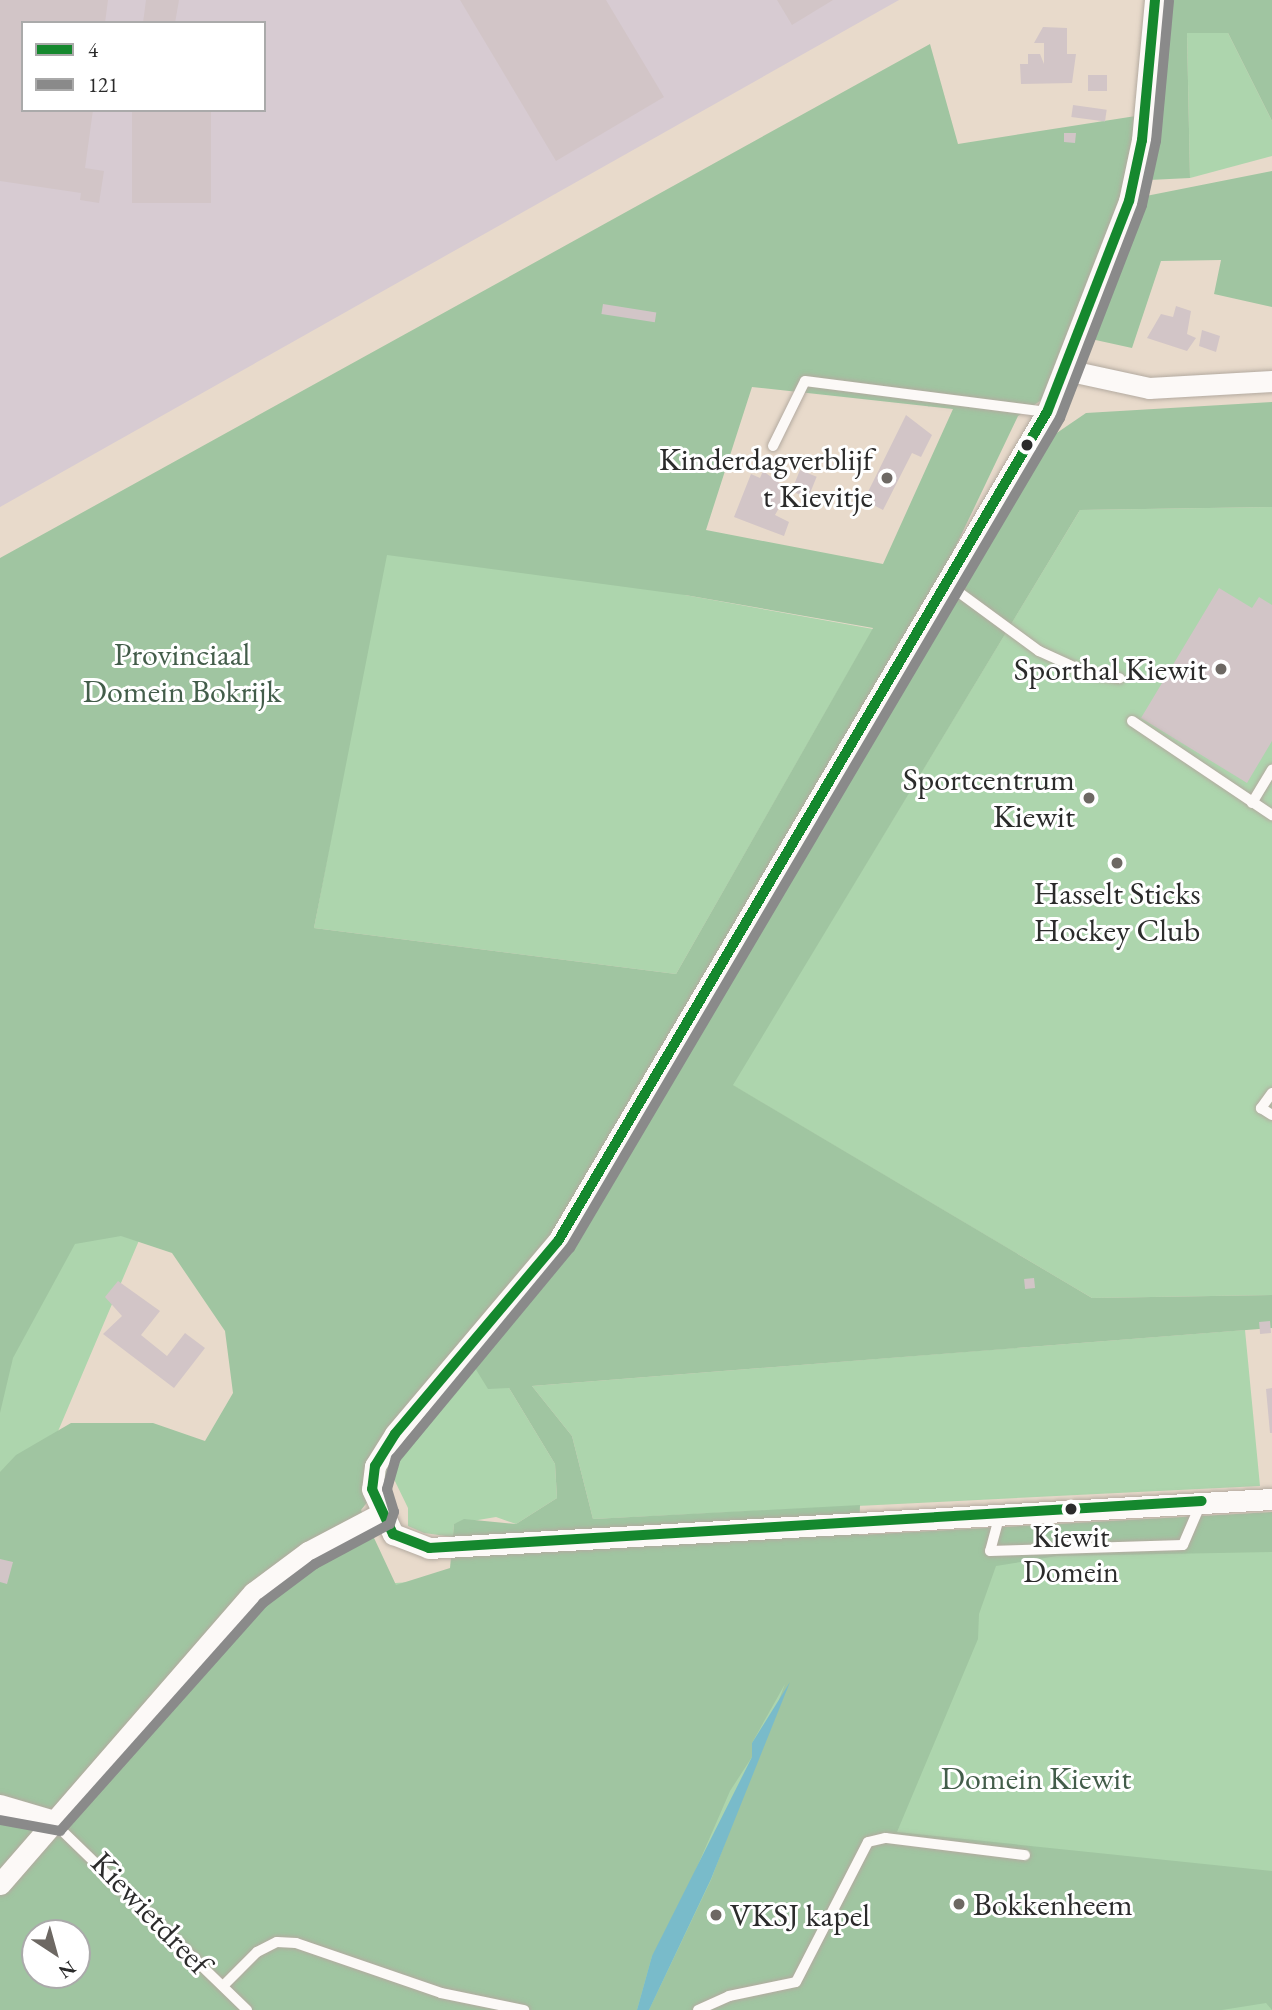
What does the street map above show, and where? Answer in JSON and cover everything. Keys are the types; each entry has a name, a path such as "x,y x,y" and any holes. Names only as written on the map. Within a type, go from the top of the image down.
{"street":[{"path":"1155,0 1142,140 1129,201 1066,370 1047,412 949,585 558,1241 383,1451 372,1489 380,1514 394,1534 429,1548 1272,1499"},
{"path":"1066,370 1149,388 1272,382"},
{"path":"0,1884 51,1820 253,1593 308,1552 380,1514"},
{"path":"0,1805 51,1820"}],"lane":[{"path":"773,446 805,381 1047,412"},
{"path":"949,585 1039,651 1087,673 1121,678"},
{"path":"1132,721 1272,815"},
{"path":"1252,803 1272,770"},
{"path":"1272,1093 1261,1108 1272,1115"},
{"path":"1000,1514 990,1551 1183,1545 1202,1501"},
{"name":"Kiewietdreef","path":"51,1820 247,2010"},
{"path":"698,2010 729,1996 796,1982 868,1842 886,1838 1025,1855"},
{"path":"223,1986 257,1952 277,1942 296,1943 442,1993 524,2010"}],"shaded area":[{"path":"0,0 899,0 0,507"}],"green space":[{"name":"Provinciaal Domein Bokrijk","path":"1167,0 1272,0 1272,121 1228,33 1187,33 1190,178 1149,180 1146,196 1272,171 1272,307 1214,294 1221,260 1161,261 1132,348 1091,339 1065,384 1018,416 933,594 709,979 725,984 1045,441 1086,413 1272,402 1272,507 1080,510 733,1085 1092,1298 1272,1295 1272,1328 532,1386 572,1436 593,1519 860,1505 859,1535 1272,1512 1272,1552 1057,1556 996,1566 979,1614 978,1639 897,1832 1272,1871 1272,2010 1266,2003 1222,2010 649,2010 711,1880 785,1684 752,1743 752,1757 730,1791 668,1934 652,1956 637,2010 0,2010 0,1472 16,1455 71,1423 153,1423 205,1441 233,1393 225,1331 172,1253 121,1236 75,1244 13,1358 0,1413 0,558 930,44 958,144 1155,113","holes":["752,387 953,409 883,564 706,530","387,555 685,595 873,628 676,974 314,928","475,1368 488,1389 509,1388 555,1464 557,1498 516,1524 464,1519 454,1524 450,1568 396,1585 361,1510"]},
{"path":"1187,33 1228,33 1272,121 1272,156 1190,178"},
{"name":"Provinciaal Domein Bokrijk","path":"557,257 685,595 873,629 676,974 314,928 348,748 0,1568 0,567"},
{"name":"Sportcentrum Kiewit","path":"1272,507 1272,1295 1092,1298 732,1085 1080,510"},
{"path":"1245,1330 1260,1486 593,1519 572,1436 532,1386"},
{"path":"475,1367 509,1388 555,1464 557,1498 516,1524 496,1517 454,1524 453,1537 424,1533 408,1526 408,1508 391,1473 397,1457"},
{"name":"Domein Kiewit","path":"1272,1531 1272,2010 0,2010 0,1865 126,1696 395,1583"}],"water":[{"path":"790,1682 711,1879 649,2010 637,2010 652,1956 752,1757 752,1743"}],"building":[{"path":"0,0 108,0 105,21 21,21 21,112 93,112 85,168 104,171 99,203 80,200 81,193 0,181"},
{"path":"146,0 179,0 175,21 143,21"},
{"path":"460,0 606,0 664,97 556,161"},
{"path":"777,0 833,0 792,25"},
{"path":"1043,27 1067,28 1067,54 1076,54 1072,83 1021,84 1020,64 1028,64 1028,54 1040,54 1044,64 1044,43 1034,43"},
{"path":"1088,75 1107,75 1107,91 1088,91"},
{"path":"1073,105 1107,110 1105,122 1071,117"},
{"path":"132,112 211,112 211,203 132,203"},
{"path":"1064,133 1076,133 1075,143 1064,142"},
{"path":"603,304 656,312 655,322 601,314"},
{"path":"1176,306 1191,311 1187,334 1196,338 1187,351 1147,338 1161,314 1173,317"},
{"path":"1202,330 1220,336 1216,352 1199,346"},
{"name":"Kinderdagverblijf t Kievitje","path":"906,415 932,435 921,457 912,453 883,510 864,500"},
{"path":"800,470 817,477 808,498 791,491"},
{"path":"763,471 789,490 775,515 789,522 784,536 734,517 751,474 760,478"},
{"name":"Sporthal Kiewit","path":"1219,588 1252,608 1259,597 1272,605 1272,741 1247,783 1141,718"},
{"path":"1034,1278 1035,1288 1025,1289 1024,1279"},
{"path":"118,1281 160,1311 141,1335 167,1356 185,1333 205,1348 174,1388 103,1334 122,1316 105,1297"},
{"path":"1270,1321 1271,1333 1260,1334 1259,1322"},
{"path":"1272,1388 1272,1433 1270,1433 1266,1389"},
{"path":"1056,1537 1071,1537 1071,1543 1056,1543"},
{"path":"0,1559 13,1562 7,1584 0,1582"},
{"name":"Bokkenheem","path":"956,1896 962,1896 967,1904 965,1910 956,1912 951,1907 951,1901"},
{"name":"VKSJ kapel","path":"710,1909 723,1910 722,1922 709,1921"}],"transit line":[{"name":"4","path":"1155,0 1142,140 1129,201 1047,412 558,1241 395,1434 375,1466 372,1489 393,1534 429,1548 1202,1501"},
{"name":"121","path":"0,1820 60,1831 263,1603 315,1564 390,1524 394,1512 387,1489 396,1458 570,1248 1060,418 1142,205 1156,141 1169,1"}],"place":[{"name":"Kinderdagverblijf t Kievitje","path":"887,478"},
{"name":"Sporthal Kiewit","path":"1221,669"},
{"name":"Sportcentrum Kiewit","path":"1089,798"},
{"name":"Hasselt Sticks Hockey Club","path":"1117,863"},
{"name":"Kiewit Domein","path":"1071,1509"},
{"name":"Bokkenheem","path":"959,1904"},
{"name":"VKSJ kapel","path":"716,1915"}]}
